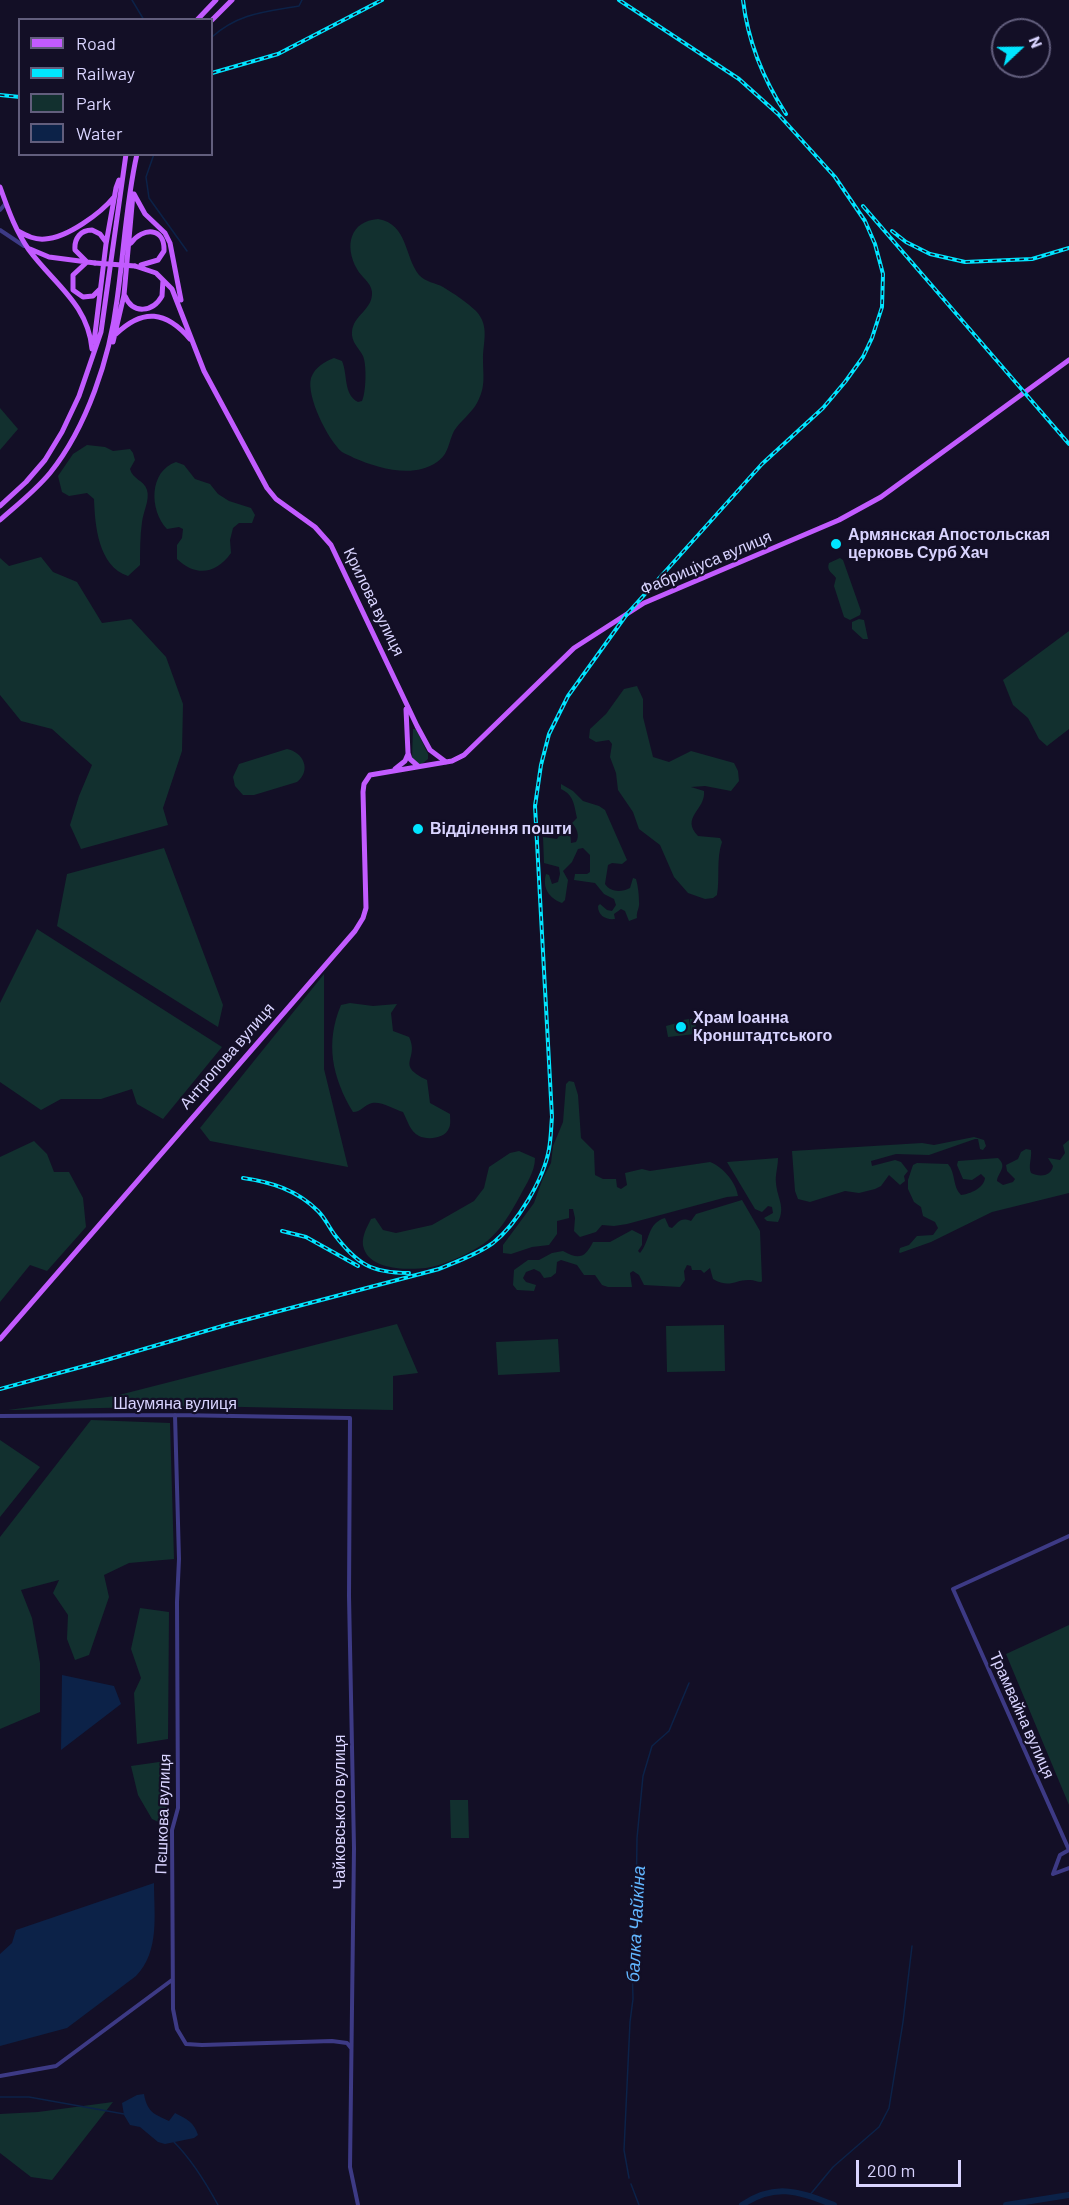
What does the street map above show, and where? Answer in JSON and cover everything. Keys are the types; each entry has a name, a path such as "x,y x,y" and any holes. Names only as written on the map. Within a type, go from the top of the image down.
{"main road":[{"path":"199,18 216,0"},
{"path":"213,19 232,0"},
{"path":"0,506 36,472 53,448 76,404 101,332 126,156"},
{"path":"107,354 117,300 137,156"},
{"path":"92,349 97,331 106,244 116,188 122,174"},
{"path":"131,185 145,214 165,233 170,243 183,314"},
{"path":"0,187 17,231 28,249 82,313 89,326 92,359"},
{"path":"0,520 29,495 58,461 93,397 115,336 124,295 134,193"},
{"path":"17,231 34,238 45,239 62,235 102,210 115,196"},
{"path":"87,262 75,250 80,234 88,230 97,231 104,237 106,244"},
{"path":"130,245 142,232 152,231 160,237 164,246 164,251 158,260 135,266"},
{"path":"28,249 49,257 148,269 163,278 177,298 183,314"},
{"path":"87,262 73,275 73,290 80,296 88,297 97,293 101,288"},
{"path":"124,295 133,308 142,310 150,308 162,296 163,278"},
{"name":"Крилова вулиця","path":"183,314 191,340 211,386 267,488 276,499 315,527 331,545 406,705 430,750"},
{"path":"115,336 135,320 154,316 171,321 191,340"},
{"name":"Фабриціуса вулиця","path":"393,770 446,762 464,755 574,648 589,638 644,603 839,520 881,497 1069,360"},
{"path":"406,705 408,753 410,759 418,766"},
{"path":"407,728 414,724 417,726"},
{"path":"426,765 430,750 446,762"},
{"path":"393,770 405,760 408,753"},
{"name":"Антропова вулиця","path":"0,1339 355,931 366,908 364,784 370,775 393,770"}],"street":[{"path":"0,210 6,203"},
{"path":"0,230 28,249"},
{"name":"Шаумяна вулиця","path":"0,1416 175,1415 350,1418"},
{"name":"Пєшкова вулиця","path":"175,1415 179,1559 177,1602 178,1809 172,1830 172,1979 173,2009 177,2029 186,2044 332,2041 347,2043 351,2048"},
{"name":"Чайковського вулиця","path":"350,1418 349,1596 354,1848 350,2167 358,2205"},
{"name":"Трамвайна вулиця","path":"1069,1536 953,1589 1069,1850"},
{"path":"1069,1850 1060,1855 1053,1874 1069,1868"},
{"path":"0,2076 56,2066 172,1979"}],"green space":[{"path":"378,219 395,227 421,277 456,295 476,311 483,322 485,334 482,391 477,403 454,431 441,459 428,467 417,470 384,468 363,462 342,452 319,417 310,386 311,378 320,365 334,358 342,361 348,389 353,399 358,402 362,401 365,366 352,332 353,326 369,303 372,292 370,285 353,260 351,244 352,236 361,224"},
{"path":"0,408 18,429 0,450"},
{"path":"87,445 105,447 113,451 130,449 135,460 130,469 131,473 144,484 147,490 148,498 141,527 140,565 128,576 118,571 104,554 97,532 94,499 87,493 69,496 62,492 58,476 73,454"},
{"path":"176,462 184,465 195,479 210,484 218,494 229,501 251,508 255,515 252,523 239,523 233,528 230,540 231,553 219,565 206,571 191,569 177,559 177,545 182,538 183,529 179,527 167,529 157,512 155,492 157,482 167,467"},
{"path":"41,557 53,572 77,582 102,623 131,619 166,657 183,704 182,751 163,808 168,825 81,849 70,825 92,765 52,729 21,721 0,695 0,558 9,566"},
{"path":"840,558 843,560 861,611 860,615 850,620 844,617 834,586 836,578 828,568 829,563"},
{"path":"859,619 864,620 868,639 863,639 852,629 852,622"},
{"path":"1069,631 1069,729 1047,746 1039,739 1028,718 1013,705 1003,680"},
{"path":"637,686 643,699 643,717 653,757 669,762 691,751 734,763 738,771 739,781 731,791 705,786 691,787 704,791 704,798 693,818 693,829 698,836 720,838 722,842 717,895 713,898 705,899 688,893 674,877 660,845 639,829 633,812 618,790 616,773 610,757 612,744 609,740 596,742 589,738 590,729 606,714 624,689"},
{"path":"413,729 416,729 428,754 428,759 422,764 418,764 412,758"},
{"path":"287,749 297,754 304,762 304,772 297,782 254,795 243,795 235,786 233,777 239,764"},
{"path":"561,784 583,801 605,810 627,860 622,864 608,865 605,884 613,890 624,890 630,888 633,878 636,879 639,904 637,918 629,921 625,911 621,909 614,914 615,919 603,917 598,906 600,904 612,911 616,905 614,899 604,894 595,883 574,880 575,874 590,872 590,855 583,848 578,849 572,862 563,871 568,880 565,900 562,903 557,901 548,892 545,884 546,874 549,875 552,884 558,882 560,874 559,867 544,863 543,837 557,839 568,828 571,843 576,842 578,837 577,830 572,823 577,818 574,805 569,794 561,789"},
{"path":"164,848 223,1005 218,1027 57,926 67,874"},
{"path":"37,929 222,1047 163,1119 137,1104 132,1089 101,1099 61,1099 41,1110 0,1082 0,1003"},
{"path":"324,974 324,1069 348,1167 210,1141 200,1128"},
{"path":"350,1003 373,1006 397,1004 391,1013 393,1031 409,1037 412,1045 410,1065 412,1070 427,1080 430,1103 450,1114 450,1127 447,1132 431,1138 419,1136 411,1128 403,1112 379,1103 372,1103 353,1112 340,1086 332,1046 336,1019 341,1005"},
{"path":"689,1019 691,1034 690,1019 695,1019 697,1039 695,1034 668,1037 666,1026 677,1023 675,1030 677,1033 685,1031 686,1025 683,1020"},
{"path":"569,1081 574,1082 578,1095 581,1138 594,1151 595,1175 603,1179 616,1179 617,1187 621,1189 627,1185 625,1173 710,1162 720,1167 728,1176 735,1185 738,1196 627,1224 602,1225 596,1232 580,1237 574,1231 573,1209 569,1209 569,1218 557,1221 557,1234 549,1245 532,1247 511,1254 503,1253 503,1245 534,1203 551,1163 553,1146 563,1122 566,1084"},
{"path":"974,1137 984,1140 986,1146 983,1150 980,1149 978,1139 975,1139 929,1155 896,1154 871,1161 872,1166 895,1160 901,1162 908,1171 904,1176 905,1181 900,1185 889,1175 881,1186 875,1189 859,1193 845,1191 810,1202 798,1199 795,1191 792,1151 922,1143 934,1145"},
{"path":"1069,1140 1069,1193 992,1212 931,1242 899,1252 900,1248 909,1245 917,1236 933,1235 938,1228 935,1222 923,1216 921,1207 914,1202 908,1189 908,1180 913,1165 917,1163 948,1164 956,1188 961,1195 979,1188 985,1178 981,1174 972,1180 963,1179 957,1165 958,1161 998,1158 1002,1167 997,1181 1003,1185 1015,1179 1007,1171 1006,1165 1018,1159 1021,1152 1026,1149 1031,1150 1031,1173 1044,1175 1052,1170 1053,1166 1048,1158 1060,1160 1065,1153 1063,1145"},
{"path":"34,1141 47,1154 54,1172 69,1172 83,1198 86,1227 47,1271 30,1265 0,1302 0,1157"},
{"path":"519,1151 535,1158 532,1173 507,1218 484,1243 452,1260 426,1268 391,1267 382,1265 368,1256 363,1241 371,1219 375,1218 383,1230 396,1233 432,1225 474,1201 484,1188 489,1167 510,1153"},
{"path":"778,1158 776,1180 781,1212 778,1222 767,1221 764,1218 773,1213 772,1207 768,1206 762,1212 755,1209 727,1162"},
{"path":"742,1200 760,1231 761,1282 745,1280 733,1283 719,1282 713,1279 710,1268 704,1273 701,1270 692,1270 691,1266 687,1265 684,1271 685,1280 680,1287 644,1285 639,1275 633,1271 630,1273 632,1287 608,1287 602,1285 595,1275 584,1275 577,1265 561,1260 557,1262 556,1273 551,1277 544,1278 534,1269 526,1272 523,1278 526,1282 536,1285 534,1291 517,1290 513,1285 514,1270 528,1260 539,1260 552,1253 563,1251 573,1256 581,1256 593,1242 610,1242 632,1230 642,1235 642,1245 638,1251 640,1253 652,1228 659,1220 665,1218 669,1227 672,1228 682,1220 691,1221 696,1214"},
{"path":"397,1324 418,1373 393,1376 393,1410 194,1406 8,1410 115,1396"},
{"path":"724,1325 725,1371 667,1372 666,1326"},
{"path":"558,1339 560,1372 498,1375 496,1342"},
{"path":"91,1420 170,1423 174,1559 129,1563 104,1575 109,1597 89,1655 75,1660 67,1639 68,1615 53,1593 59,1580 21,1590 32,1618 40,1663 40,1712 0,1729 0,1537"},
{"path":"0,1440 40,1467 0,1517"},
{"path":"140,1608 169,1612 168,1739 137,1744 134,1693 141,1678 131,1649"},
{"path":"1069,1625 1069,1805 1006,1654"},
{"path":"166,1761 167,1826 152,1819 138,1795 131,1766"},
{"path":"450,1800 468,1800 469,1838 451,1838"},
{"path":"113,2102 52,2180 31,2177 0,2153 0,2114 38,2112"}],"water":[{"path":"62,1675 114,1686 121,1704 61,1750"},
{"path":"154,1883 155,1920 152,1944 144,1966 136,1976 67,2028 0,2046 0,1954 12,1943 16,1930"},
{"path":"144,2094 149,2109 155,2114 169,2121 175,2113 190,2121 198,2135 194,2138 165,2144 158,2142 140,2127 130,2125 124,2115 122,2103"}],"waterway":[{"path":"132,0 143,18"},
{"path":"213,36 242,18 299,6 302,0"},
{"path":"153,156 146,177 149,198 187,251"},
{"name":"балка Чайкіна","path":"629,2178 624,2150 633,1999 632,1962 636,1911 637,1838 643,1776 652,1746 669,1731 689,1683"},
{"path":"809,2196 833,2167 879,2127 889,2108 912,1946"},
{"path":"0,2097 29,2097 124,2114"},
{"path":"174,2142 187,2156 218,2205"},
{"name":"балка Чайкіна","path":"631,2184 639,2205"},
{"path":"742,2205 766,2193 777,2191 798,2193 834,2205"},
{"path":"1006,2205 1069,2195"}],"railway":[{"path":"213,73 278,54 382,0"},
{"path":"0,1389 226,1325 439,1269 467,1258 493,1243 511,1225 542,1174 549,1149 552,1117 535,806 541,765 549,734 568,696 627,614 762,464 823,408 845,382 863,357 882,307 883,274 875,244 865,221 835,177 778,114 739,79 619,0"},
{"path":"743,0 745,16 758,60 786,114"},
{"path":"0,95 18,97"},
{"path":"863,206 1069,444"},
{"path":"892,231 906,242 930,254 965,262 1032,259 1069,248"},
{"path":"243,1178 264,1182 292,1192 310,1204 350,1253 366,1265 384,1271 409,1273"},
{"path":"282,1231 306,1237 358,1266"}],"place":[{"name":"Армянская Апостольская церковь Сурб Хач","path":"836,544"},
{"name":"Відділення пошти","path":"418,829"},
{"name":"Храм Іоанна Кронштадтського","path":"681,1027"}]}
